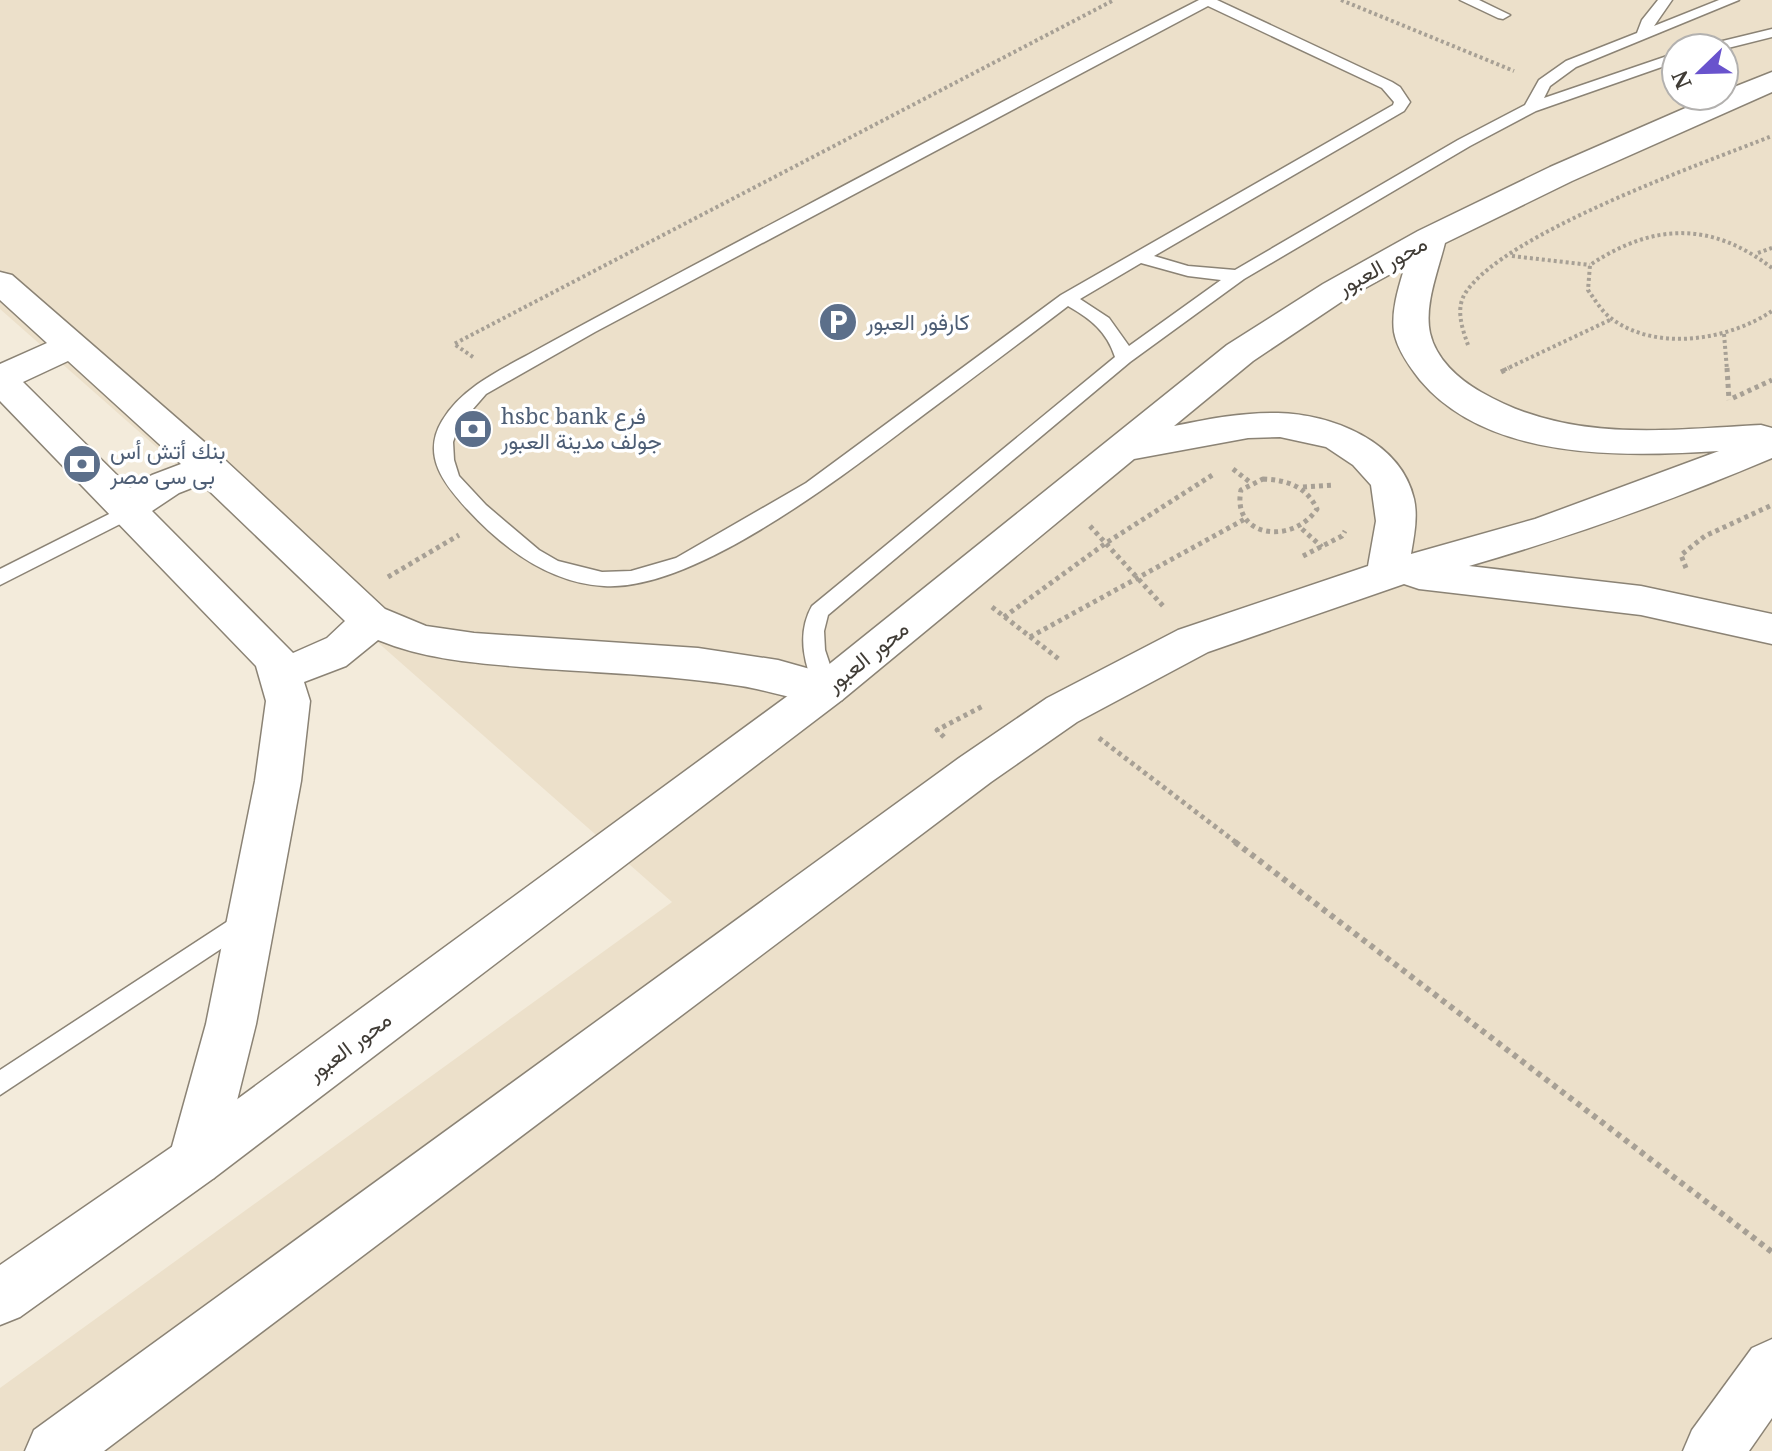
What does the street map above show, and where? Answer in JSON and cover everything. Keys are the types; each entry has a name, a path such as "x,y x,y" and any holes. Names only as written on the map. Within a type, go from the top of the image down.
{"main road":[{"name":"محور العبور","path":"0,1298 195,1161 827,689 1240,353 1335,291 1430,238 1561,174 1772,81"},
{"path":"1430,238 1414,306 1412,331 1421,357 1443,384 1476,407 1516,426 1609,443 1772,437"},
{"path":"8,300 72,345 211,469 360,610 420,640 474,648 698,664 778,676 827,689"},
{"path":"72,345 0,379 127,512 275,659 288,701 278,781 231,1024 195,1161"},
{"path":"1119,450 1258,424 1293,425 1326,433 1355,447 1379,467 1393,490 1396,513 1392,574"},
{"path":"55,1451 975,770 1055,690 1392,574 1549,529 1677,483 1772,444"},
{"path":"127,512 152,490 170,480 211,469"},
{"path":"1392,574 1632,597 1719,614 1772,629"},
{"path":"281,672 324,660 344,648 360,610"},
{"path":"1713,1451 1772,1368"}],"lane":[{"path":"1467,0 1503,15"},
{"path":"1644,34 1649,20 1665,0"},
{"path":"1531,108 1544,83 1571,64 1732,0"},
{"path":"1209,1 1387,85 1395,90 1402,102 1393,112 1067,299 813,488 716,546 658,573 602,579 576,575 532,555 462,494 450,478 444,460 444,442 450,423 463,406 500,377 1209,1"},
{"path":"1740,41 1772,33"},
{"path":"827,689 811,641 812,626 819,611 1124,358 1238,275 1464,143 1531,108 1660,63"},
{"path":"1140,257 1170,269 1203,275 1238,275"},
{"path":"1067,299 1090,310 1108,324 1120,340 1124,358"},
{"path":"0,578 127,512"},
{"path":"0,1084 252,915"}],"path":[{"path":"500,377 454,344 1114,0"},
{"path":"1341,0 1544,83"},
{"path":"1469,348 1458,320 1465,292 1485,269 1575,219 1772,136"},
{"path":"1510,255 1590,265 1612,248 1644,236 1674,231 1703,233 1732,241 1757,254 1772,268"},
{"path":"1757,254 1772,248"},
{"path":"1590,265 1588,290 1612,319 1643,332 1684,339 1724,334 1756,325 1772,311"},
{"path":"1508,381 1496,375 1612,319"},
{"path":"1724,334 1729,400"},
{"path":"1004,617 1106,543 1209,476 1243,462"},
{"path":"1230,467 1251,483"},
{"path":"1325,476 1342,493"},
{"path":"1276,479 1302,488 1313,498 1317,509 1312,520 1302,529 1272,532 1245,519 1237,509 1236,499 1241,490 1251,483 1276,479"},
{"path":"1302,488 1335,484"},
{"path":"1065,498 1193,641"},
{"path":"1689,574 1681,555 1705,536 1772,505"},
{"path":"360,610 489,518"},
{"path":"1030,637 1245,519"},
{"path":"1302,557 1342,536 1347,528"},
{"path":"1302,529 1323,547"},
{"path":"960,582 1063,663 1055,690 1772,1252"},
{"path":"975,770 937,730 993,700"}],"shaded area":[{"path":"0,0 1772,0 1772,1451 0,1451 0,1388 672,902 0,309"}],"place":[{"name":"كارفور العبور","path":"838,322"},
{"name":"hsbc bank فرع جولف مدينة العبور","path":"473,429"},
{"name":"بنك أتش أس بى سى مصر","path":"82,464"}]}
